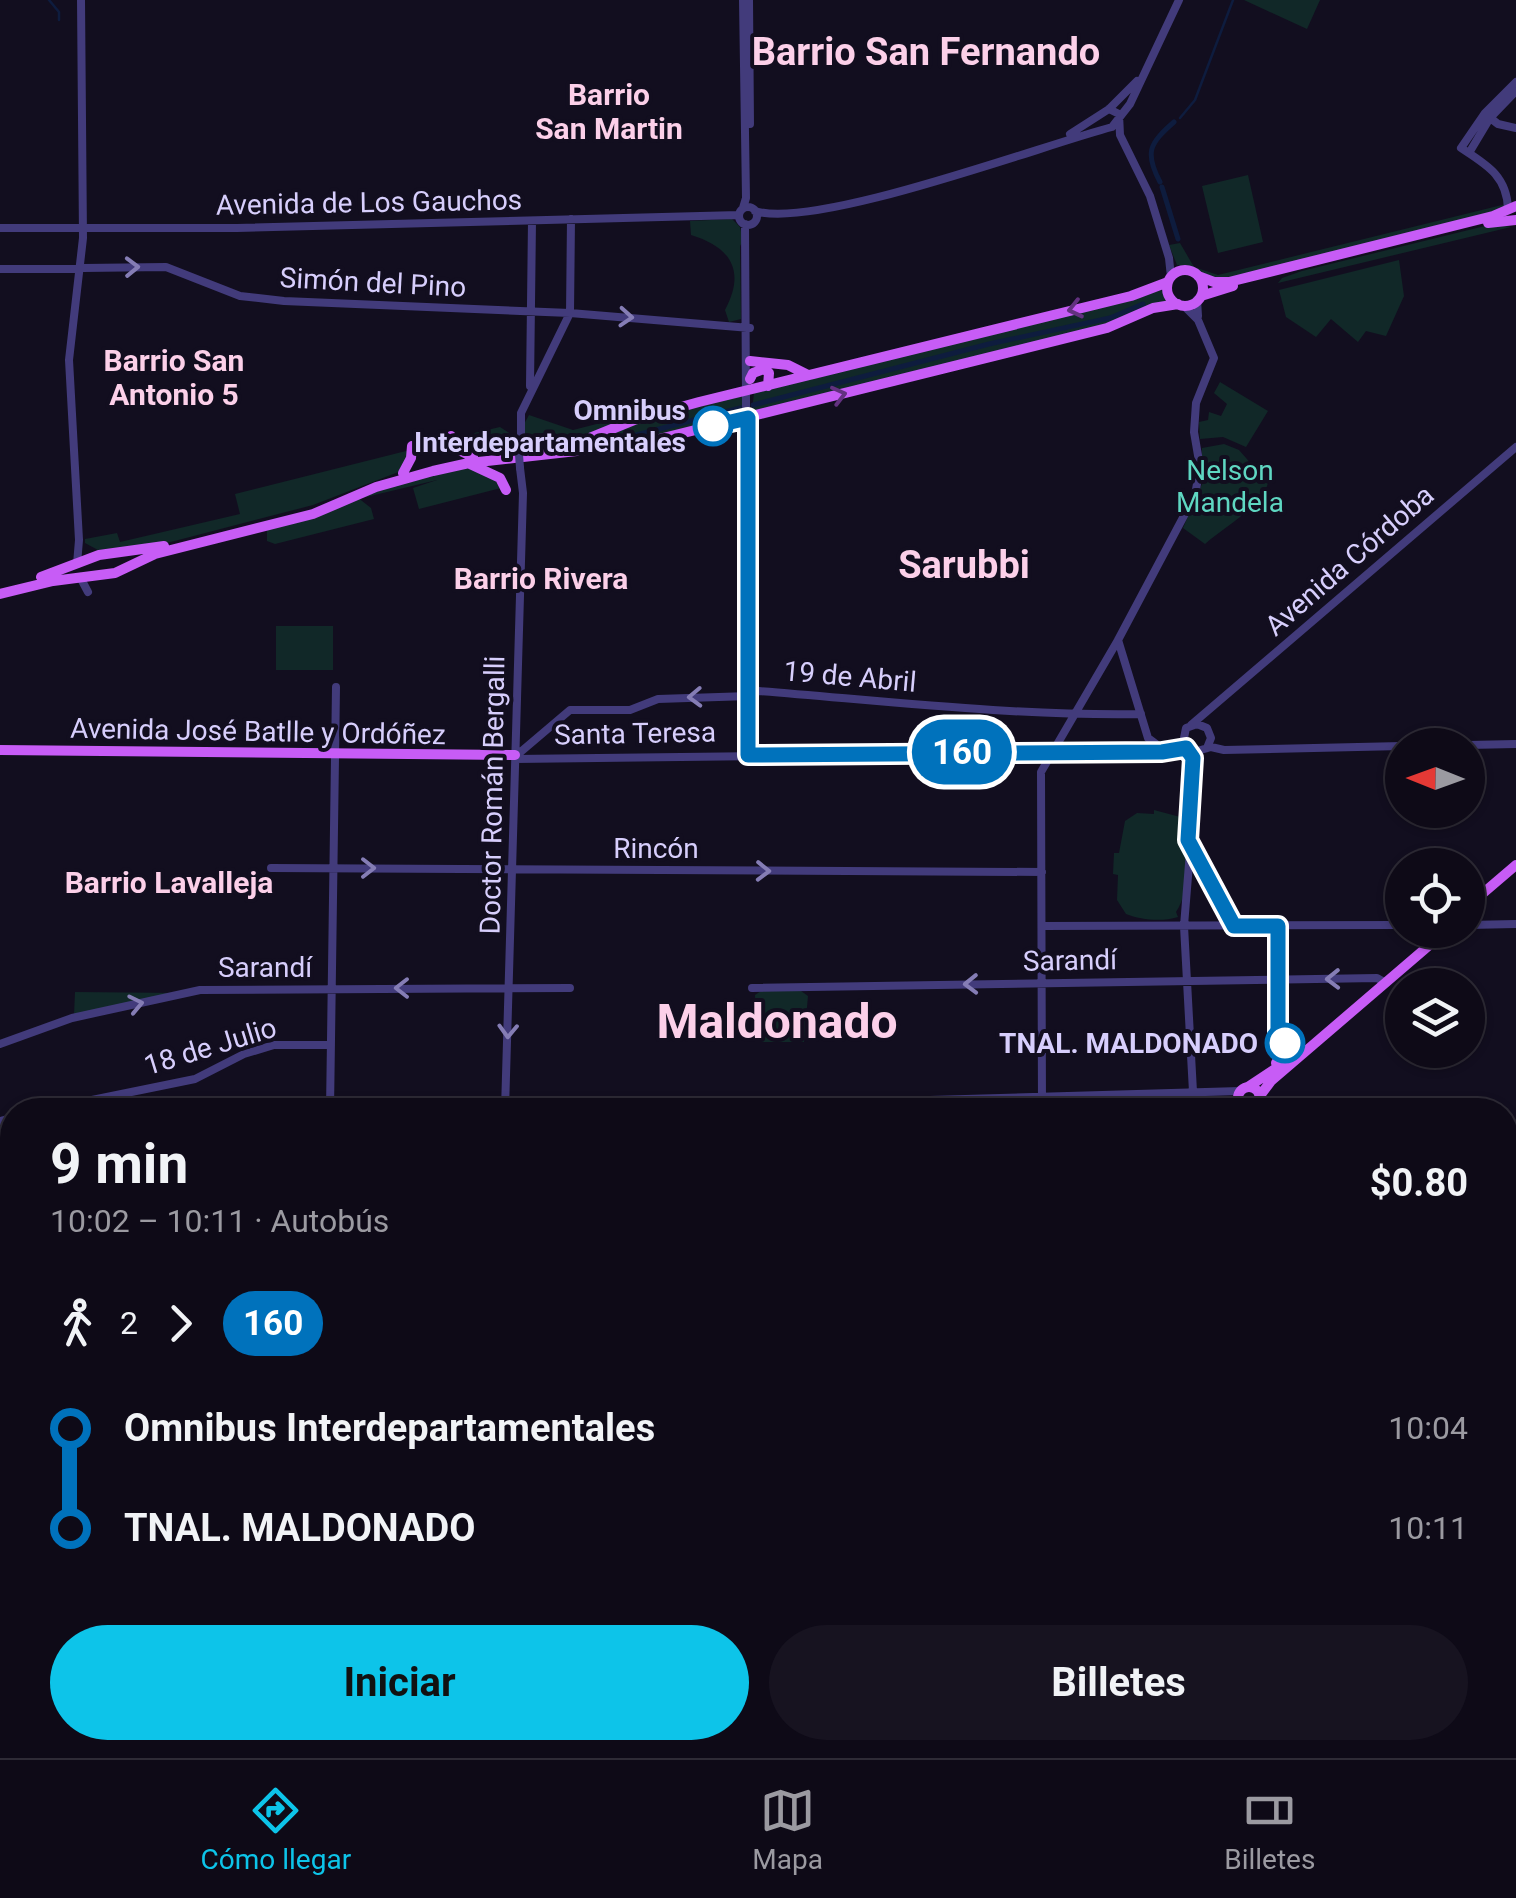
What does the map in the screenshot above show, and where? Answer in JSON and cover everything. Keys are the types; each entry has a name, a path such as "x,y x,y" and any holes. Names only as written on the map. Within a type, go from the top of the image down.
{"main road":[{"path":"0,591 99,555 164,546 282,517 403,473 569,445 634,420 749,387 768,386 1131,296 1184,270 1214,282 1228,282 1512,214"},
{"path":"0,591 115,574 155,554 312,514 389,483 471,460 639,444 749,418 1088,333 1153,308 1494,222 1512,214"},
{"path":"1198,276 1202,286 1199,298"},
{"path":"1169,280 1170,297 1180,304"},
{"path":"750,361 788,365 809,376"},
{"path":"749,387 756,371 767,370 768,386"},
{"path":"451,436 456,449 500,478 506,490"},
{"path":"403,473 412,446"},
{"name":"Avenida José Batlle y Ordóñez","path":"0,752 520,755"},
{"path":"1485,895 1516,868"},
{"path":"1401,968 1424,948"},
{"path":"1237,1098 1385,982"},
{"path":"1260,1098 1271,1081 1385,982"},
{"path":"1266,1075 1289,1050 1287,1044 1278,1042"},
{"path":"1242,1092 1254,1088 1255,1098"},
{"path":"1241,1098 1242,1092"}],"street":[{"path":"81,0 84,228 69,360 79,540 76,564 88,592"},
{"path":"746,0 748,755"},
{"path":"1034,149 1105,128 1120,119 1180,0"},
{"path":"1034,149 1081,129 1105,112 1145,70"},
{"path":"1512,214 1507,189 1499,175 1465,150 1516,82"},
{"path":"1487,116 1516,91"},
{"path":"1105,112 1116,110 1120,135 1145,182 1169,258 1169,280"},
{"path":"1105,112 1105,128"},
{"path":"1487,116 1498,124 1516,128"},
{"path":"1105,128 1120,135"},
{"name":"Avenida de Los Gauchos","path":"0,228 237,228 749,216 835,206 1034,149"},
{"path":"520,441 517,417 530,389 532,220"},
{"path":"520,441 521,413 570,313 571,220"},
{"path":"1169,258 1184,270"},
{"name":"Simón del Pino","path":"0,270 166,266 240,296 284,301 570,313 748,328"},
{"path":"1042,774 1178,532 1198,485 1196,403 1214,358 1198,320 1199,298"},
{"path":"1180,304 1198,320"},
{"path":"748,328 749,387"},
{"path":"749,418 752,685 759,691"},
{"name":"Doctor Román Bergalli","path":"505,1098 512,870 520,755 520,441"},
{"name":"Avenida Córdoba","path":"1160,747 1170,745 1516,447"},
{"path":"79,540 85,549 99,555"},
{"path":"1118,640 1148,738 1160,747"},
{"path":"1110,654 1122,656"},
{"path":"330,1098 336,687"},
{"name":"19 de Abril","path":"520,755 570,710 630,710 658,698 749,696 759,691 1076,715 1141,714"},
{"path":"1213,708 1206,717 1207,728 1198,747 1191,844 1194,858 1234,926"},
{"path":"1198,747 1182,738 1189,726 1207,728"},
{"path":"1062,738 1062,746 1068,751"},
{"path":"1485,745 1516,744"},
{"path":"1134,750 1385,746"},
{"path":"1134,750 1160,747"},
{"name":"Santa Teresa","path":"520,755 1134,750"},
{"path":"1041,751 1042,1097"},
{"path":"1193,1098 1184,926 1194,858"},
{"name":"Rincón","path":"270,868 1042,872"},
{"path":"1485,925 1516,924"},
{"path":"1042,926 1385,925"},
{"path":"1278,926 1278,1042"},
{"name":"Sarandí","path":"752,988 1278,980 1385,982"},
{"name":"Sarandí","path":"0,1044 72,1018 200,990 570,988"},
{"name":"18 de Julio","path":"102,1098 195,1079 244,1054 274,1045 331,1045"},
{"path":"1010,1098 1242,1092"}],"green space":[{"path":"1244,0 1320,0 1307,29"},
{"path":"1248,175 1263,242 1218,253 1202,186"},
{"path":"1506,204 1501,210 1229,280 1177,265 1169,245 1180,243 1194,267 1218,275"},
{"path":"732,219 740,227 743,241 741,319 729,322 725,310 734,284 731,262 716,246 691,235 690,221"},
{"path":"1493,224 1511,227 1278,283 1302,271"},
{"path":"1399,260 1404,296 1386,336 1366,331 1358,342 1331,319 1316,337 1286,317 1279,290"},
{"path":"1163,290 1168,301 1124,321 752,411 754,393"},
{"path":"1220,382 1268,411 1246,447 1223,437 1200,439 1199,422 1208,420 1209,412 1221,416 1227,404 1214,393"},
{"path":"743,395 744,414 637,442 558,449 632,423"},
{"path":"529,415 573,430 628,416 630,419 578,440 537,447 525,444 523,426"},
{"path":"500,427 514,436 516,444 511,451 471,452 453,438"},
{"name":"Nelson Mandela","path":"1224,444 1239,450 1268,483 1250,508 1205,544 1183,528 1202,484 1202,448"},
{"path":"410,450 401,471 313,505 163,544 98,550 85,543 85,539 117,533 120,542 240,514 235,494"},
{"path":"468,466 497,480 501,488 419,509 413,488 437,480 362,498 378,489"},
{"path":"357,497 371,508 374,519 275,544 267,541 267,529"},
{"path":"276,626 333,626 333,670 276,670"},
{"path":"1154,810 1184,818 1181,823 1187,843 1187,881 1176,912 1178,917 1145,919 1126,914 1117,900 1114,853 1119,853 1125,821 1137,813 1154,814"},
{"path":"761,991 801,991 808,996 804,1042 756,1042 755,995"},
{"path":"75,992 180,993 74,1015"}],"waterway":[{"path":"49,0 59,12 59,20"},
{"path":"1180,118 1195,100 1233,0"},
{"path":"1160,182 1152,163 1152,149 1174,122"},
{"path":"1162,187 1178,239"},
{"path":"753,405 989,344 1110,318 1143,304"},
{"path":"617,440 744,407"}],"bus line":[{"name":"160","path":"713,426 748,418 748,755 1162,752 1178,746 1186,748 1193,758 1188,840 1210,887 1234,926 1278,926 1278,1042 1285,1043"}],"place":[{"name":"Omnibus Interdepartamentales","path":"713,426"},
{"name":"TNAL. MALDONADO","path":"1285,1043"}],"district":[{"name":"Barrio San Fernando","path":"926,52"},
{"name":"Barrio San Martin","path":"609,112"},
{"name":"Barrio San Antonio 5","path":"174,378"},
{"name":"Sarubbi","path":"964,565"},
{"name":"Barrio Rivera","path":"541,579"},
{"name":"Barrio Lavalleja","path":"169,883"},
{"name":"Maldonado","path":"777,1021"}]}
